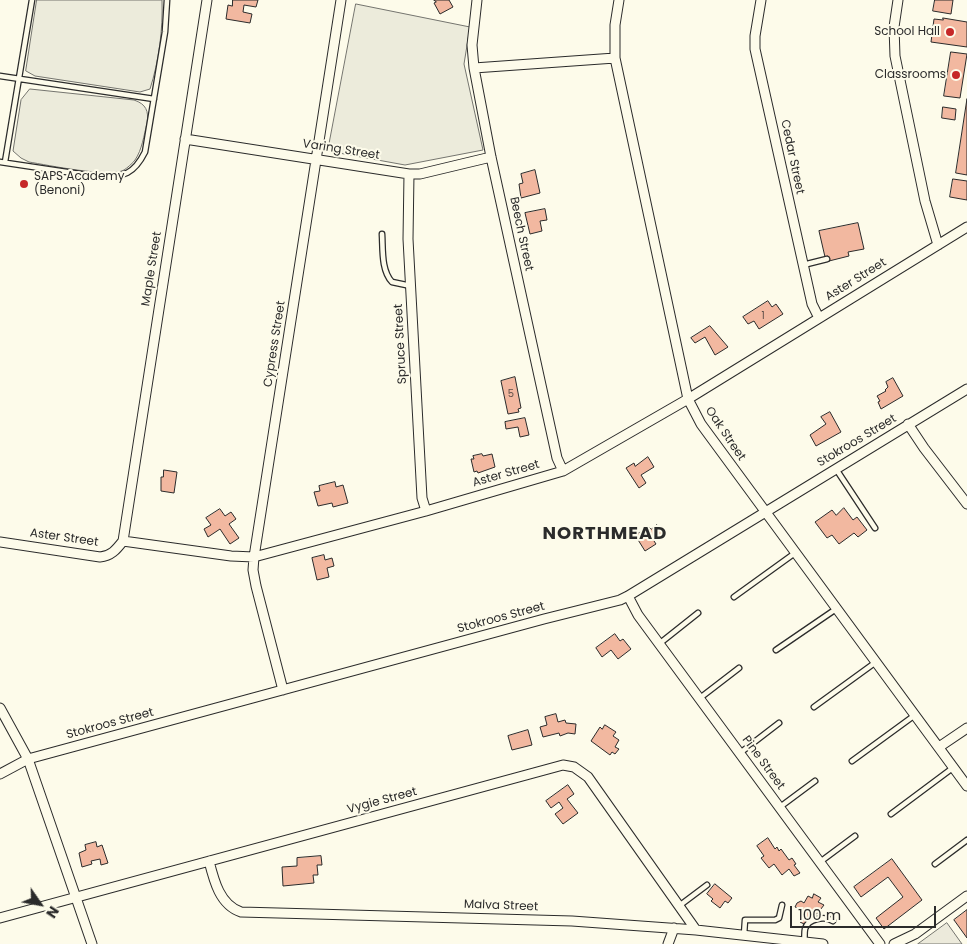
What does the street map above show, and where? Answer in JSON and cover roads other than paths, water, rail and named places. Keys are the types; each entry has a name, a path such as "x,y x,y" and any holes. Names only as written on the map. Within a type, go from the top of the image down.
{"street":[{"name":"Maple Street","path":"123,541 207,0"},
{"name":"Cypress Street","path":"283,690 256,586 253,570 254,557 341,0"},
{"name":"Beech Street","path":"477,0 472,45 474,68 491,157 557,458 563,471"},
{"name":"Oak Street","path":"619,0 615,25 615,58 688,399 701,424 967,786"},
{"name":"Cedar Street","path":"761,0 755,36 756,49 812,304 819,318"},
{"path":"898,0 894,27 895,56 925,201 938,245"},
{"path":"474,68 615,58"},
{"name":"Varing Street","path":"185,139 409,174 420,174 491,157"},
{"name":"Spruce Street","path":"409,174 410,286 422,498 426,511"},
{"name":"Aster Street","path":"0,542 100,557 113,552 123,541 231,556 254,557 426,511 563,471 688,399 967,227"},
{"name":"Stokroos Street","path":"0,774 28,759 628,596 967,389"},
{"path":"908,424 967,504"},
{"name":"Pine Street","path":"628,596 638,615 880,944"},
{"path":"0,708 28,759 92,944"},
{"path":"939,747 967,728"},
{"name":"Vygie Street","path":"0,918 563,765 574,767 588,777 696,930"},
{"name":"Malva Street","path":"209,862 224,901 232,909 241,912 572,921 696,930 823,944"},
{"path":"894,944 915,934 967,896"},
{"path":"668,944 674,928"}],"lane":[{"path":"32,0 3,162 100,177 116,177 130,172 139,165 145,152 165,32 167,0"},
{"path":"0,76 154,99"},
{"path":"382,234 386,274 392,282 410,286"},
{"path":"804,265 827,259"},
{"path":"836,469 875,528"},
{"path":"734,597 795,553"},
{"path":"776,650 836,609"},
{"path":"659,644 698,613"},
{"path":"814,707 876,662"},
{"path":"700,698 739,668"},
{"path":"852,761 915,715"},
{"path":"740,753 779,724"},
{"path":"891,814 954,767"},
{"path":"780,807 814,781"},
{"path":"820,862 855,836"},
{"path":"935,864 967,840"},
{"path":"679,906 707,885"},
{"path":"744,935 745,920 776,920 779,918 782,905"},
{"path":"804,942 805,929 809,924 821,918 828,918 833,921"}],"place":[{"name":"School Hall","path":"950,32"},
{"name":"Classrooms","path":"956,75"},
{"name":"SAPS Academy (Benoni)","path":"24,184"}],"district":[{"name":"NORTHMEAD","path":"605,534"}]}
